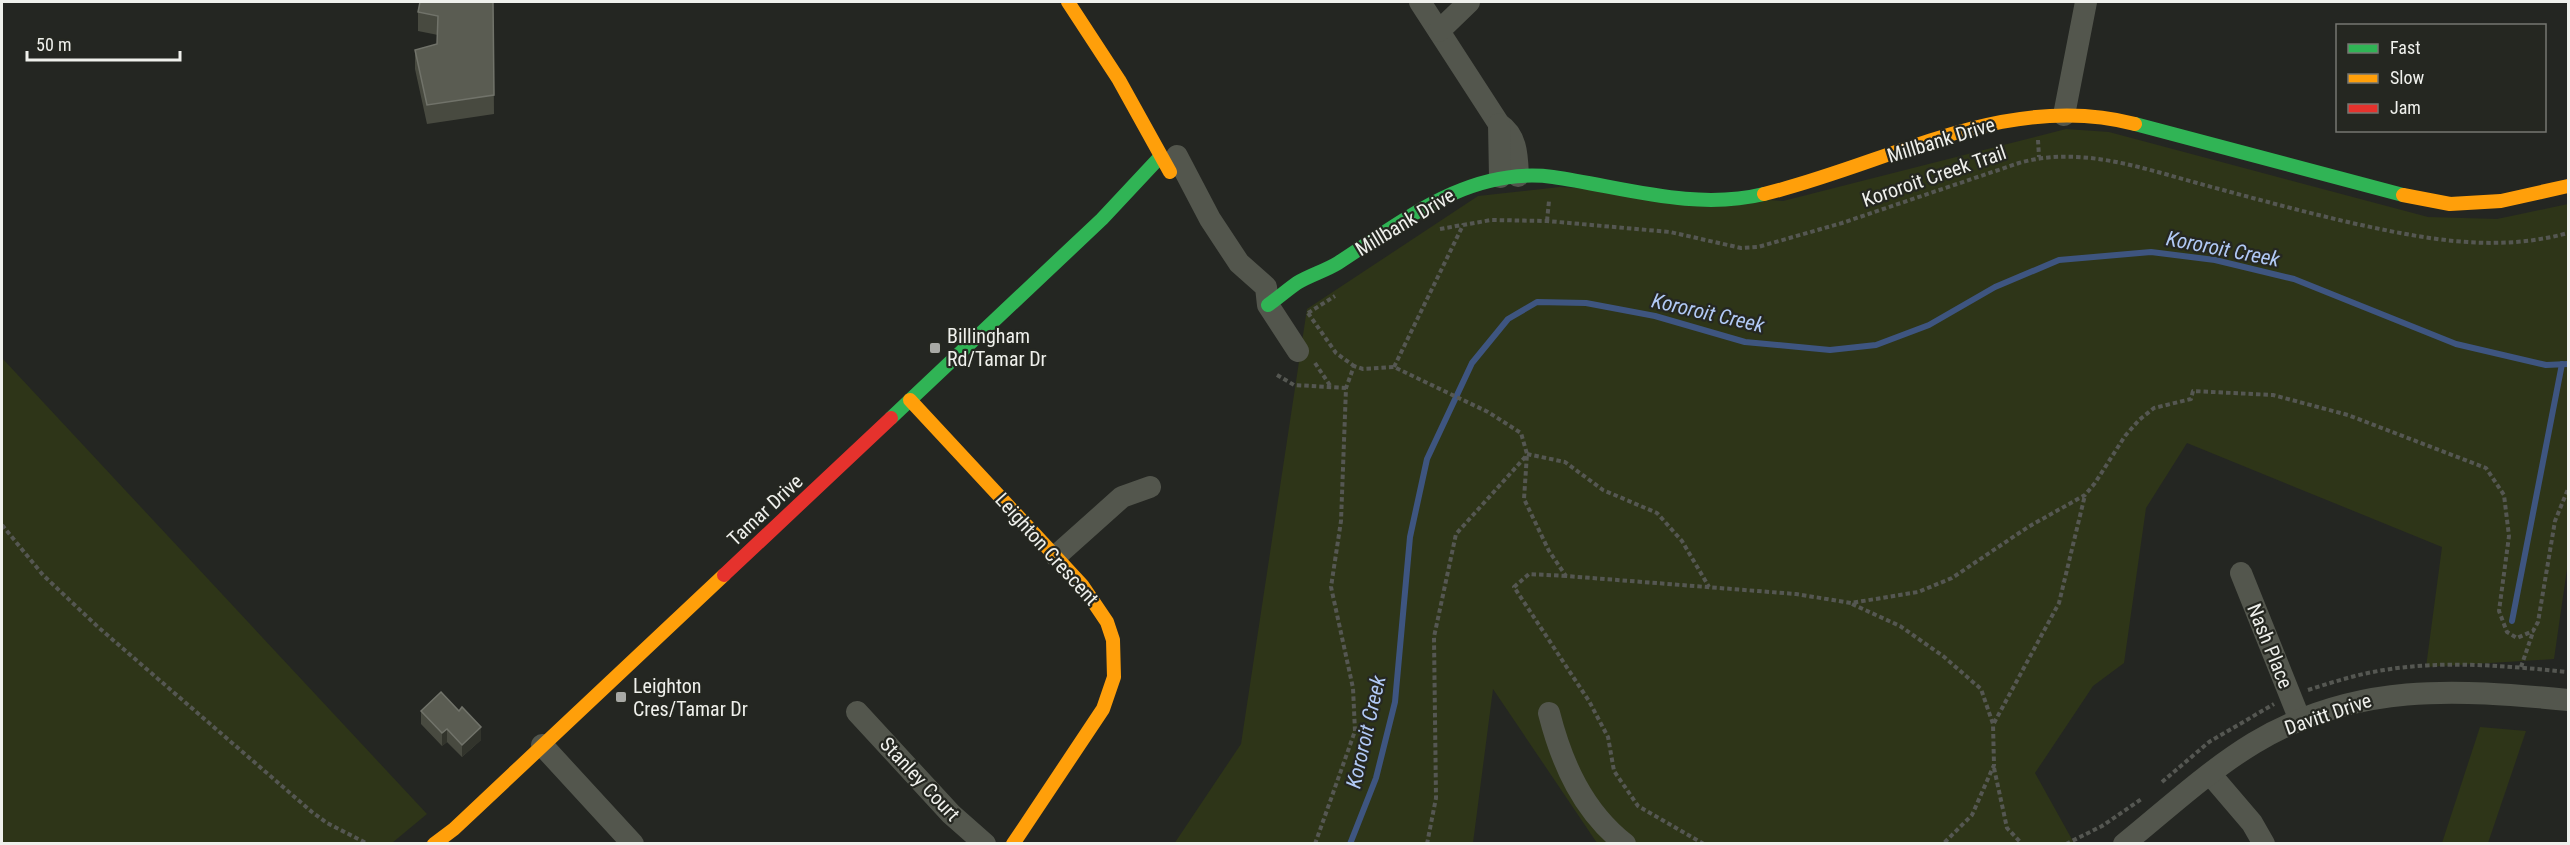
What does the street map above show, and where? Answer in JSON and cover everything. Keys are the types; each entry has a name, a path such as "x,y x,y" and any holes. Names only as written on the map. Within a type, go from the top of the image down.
{"street":[{"path":"1068,2 1119,80 1167,166 1210,219 1239,263 1251,296 1271,310 1298,351"},
{"path":"1440,31 1469,2"},
{"path":"2064,115 2086,2"},
{"path":"1431,5 1440,31 1499,124 1509,176"},
{"name":"Millbank Drive","path":"1271,310 1298,299 1333,266 1439,198 1509,176 1550,177 1684,200 1749,198 1808,184 1980,125 2023,117 2064,115 2115,119 2378,190 2450,204 2501,201 2568,186"},
{"name":"Tamar Drive","path":"434,843 454,829 1102,219 1167,166"},
{"name":"Tamar Drive","path":"1102,219 1149,190"},
{"name":"Leighton Crescent","path":"909,400 1056,556 1097,603 1113,640 1114,677 1110,694 1094,723 1013,843"},
{"path":"1056,556 1122,497 1150,487"},
{"name":"Nash Place","path":"2241,573 2300,720"},
{"name":"Davitt Drive","path":"2124,843 2253,744 2300,720 2351,703 2392,694 2433,691 2568,700"},
{"name":"Stanley Court","path":"857,712 951,814 985,843"},
{"path":"1549,713 1569,776 1589,806 1625,843"},
{"path":"542,745 633,843"},
{"path":"2211,775 2252,823 2264,843"},
{"name":"Tamar Drive","path":"445,843 454,829"}],"path":[{"name":"Kororoit Creek Trail","path":"1394,367 1462,225 1475,222 1547,221 1670,232 1741,248 1758,247 1842,223 2039,157 2070,157 2126,163 2285,207 2436,240 2466,244 2515,243 2568,233"},
{"path":"1302,304 1336,354 1354,366 1363,369 1394,367 1488,412 1521,433 1527,454 1524,499 1549,551 1566,576"},
{"path":"1298,351 1310,355 1331,387"},
{"path":"1315,843 1355,731 1353,688 1331,587 1341,520 1346,388 1354,366"},
{"path":"1277,375 1288,384 1346,388"},
{"path":"1851,603 1918,592 1952,578 2028,527 2085,495 2125,436 2139,420 2154,408 2191,399 2193,391 2273,395 2349,415 2486,468 2504,495 2509,536 2499,611 2502,622 2507,632 2517,638 2533,631"},
{"path":"1527,454 1565,462 1604,490 1657,513 1682,541 1709,587"},
{"path":"1427,843 1436,798 1434,637 1456,534 1527,454"},
{"path":"2521,667 2538,622 2555,521 2568,489"},
{"path":"1994,724 2059,603 2085,495"},
{"path":"2,525 23,555 98,627 312,812 368,843"},
{"path":"1704,843 1638,806 1614,771 1608,737 1578,684 1514,587 1529,574 1796,594 1851,603 1900,626 1943,656 1981,689 1994,724 1994,765 2007,828 2022,843"},
{"path":"2426,667 2453,664 2568,672"},
{"path":"1943,843 1972,814 1994,765"},
{"path":"2066,843 2122,813"}],"green space":[{"path":"2066,129 2109,132 2428,217 2497,219 2568,204 2568,562 2554,659 2426,667 2442,547 2187,443 2146,508 2124,663 2093,686 2035,773 2074,843 1597,843 1493,689 1473,843 1174,844 1241,744 1307,309 1478,196 1560,187 1783,201"},
{"path":"2,358 427,814 392,843 2,843"},
{"path":"2480,727 2526,731 2488,843 2442,843"}],"building":[{"path":"420,2 493,2 494,95 427,105 415,50 437,44 438,16 418,12"},
{"path":"441,692 459,711 462,707 481,727 462,745 447,729 442,733 421,711"}],"waterway":[{"name":"Kororoit Creek","path":"1350,844 1376,778 1395,702 1410,537 1427,459 1472,363 1508,319 1537,302 1586,303 1655,316 1745,342 1830,350 1876,345 1929,325 1995,287 2059,260 2151,252 2215,260 2294,279 2456,344 2546,365 2568,364"},
{"path":"2512,621 2562,364"}],"traffic: fast":[{"path":"2135,124 2403,195"},
{"path":"891,418 1102,219 1160,157"},
{"path":"1268,305 1297,283 1338,263 1413,214 1466,188 1494,180 1523,176 1553,177 1685,199 1738,199 1764,194"}],"traffic: slow":[{"path":"1068,2 1119,80 1170,172"},
{"path":"1764,194 1947,135 1994,124 2040,117 2087,116 2135,124"},
{"path":"2403,195 2450,204 2501,201 2568,186"},
{"path":"910,400 1082,585 1107,622 1113,640 1114,677 1103,709 1013,844"},
{"path":"434,844 454,829 724,575"}],"traffic: jam":[{"path":"724,575 891,418"}],"place":[{"name":"Billingham Rd/Tamar Dr","path":"935,348"},
{"name":"Leighton Cres/Tamar Dr","path":"621,697"}]}
